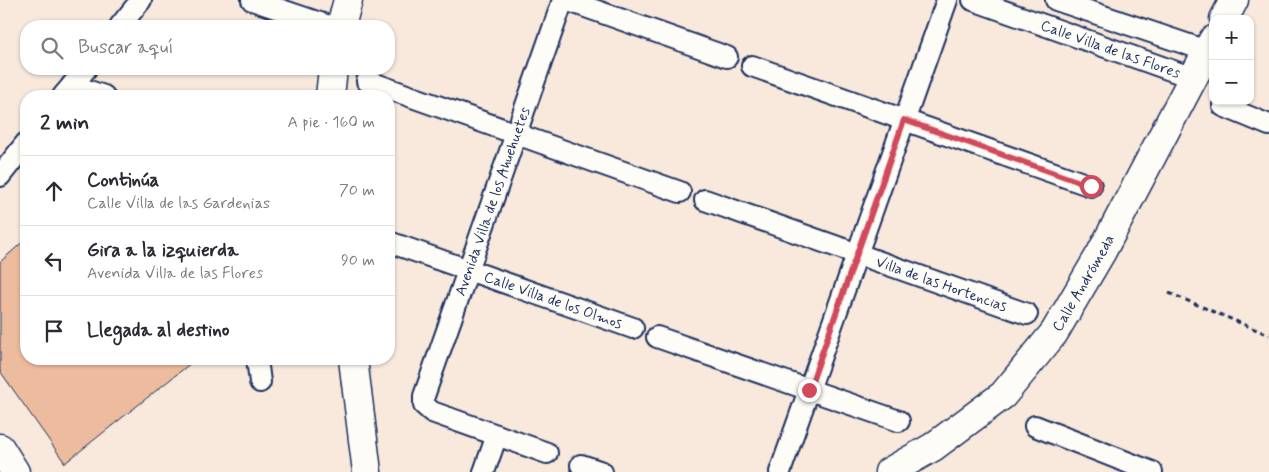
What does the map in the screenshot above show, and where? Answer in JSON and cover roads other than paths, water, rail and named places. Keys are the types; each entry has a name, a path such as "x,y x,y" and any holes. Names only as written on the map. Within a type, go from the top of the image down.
{"main road":[{"path":"1226,15 1234,0"},
{"name":"Calle Andrómeda","path":"889,472 933,447 1003,395 1054,333 1101,253 1209,47"},
{"path":"331,90 332,75"},
{"path":"354,365 368,470"},
{"path":"0,448 15,472"}],"street":[{"path":"125,20 141,0"},
{"path":"252,0 311,20"},
{"path":"564,0 727,57"},
{"name":"Avenida Villa de los Ahuehuetes","path":"497,435 432,412 424,405 424,396 564,0"},
{"path":"780,472 947,0"},
{"name":"Calle Villa de las Flores","path":"973,0 1193,78"},
{"name":"Calle Villa de las Flores","path":"1056,0 1209,45"},
{"path":"752,66 1091,186"},
{"path":"69,90 81,75"},
{"path":"367,81 392,90"},
{"path":"395,91 680,192"},
{"path":"1223,106 1269,125"},
{"path":"0,176 20,151"},
{"name":"Villa de las Hortencias","path":"705,200 1027,314"},
{"name":"Calle Villa de los Olmos","path":"395,244 633,328"},
{"path":"658,337 899,421"},
{"path":"258,365 260,382"},
{"path":"1035,426 1152,472"},
{"path":"484,472 497,435 547,452"},
{"path":"581,465 602,472"}]}
